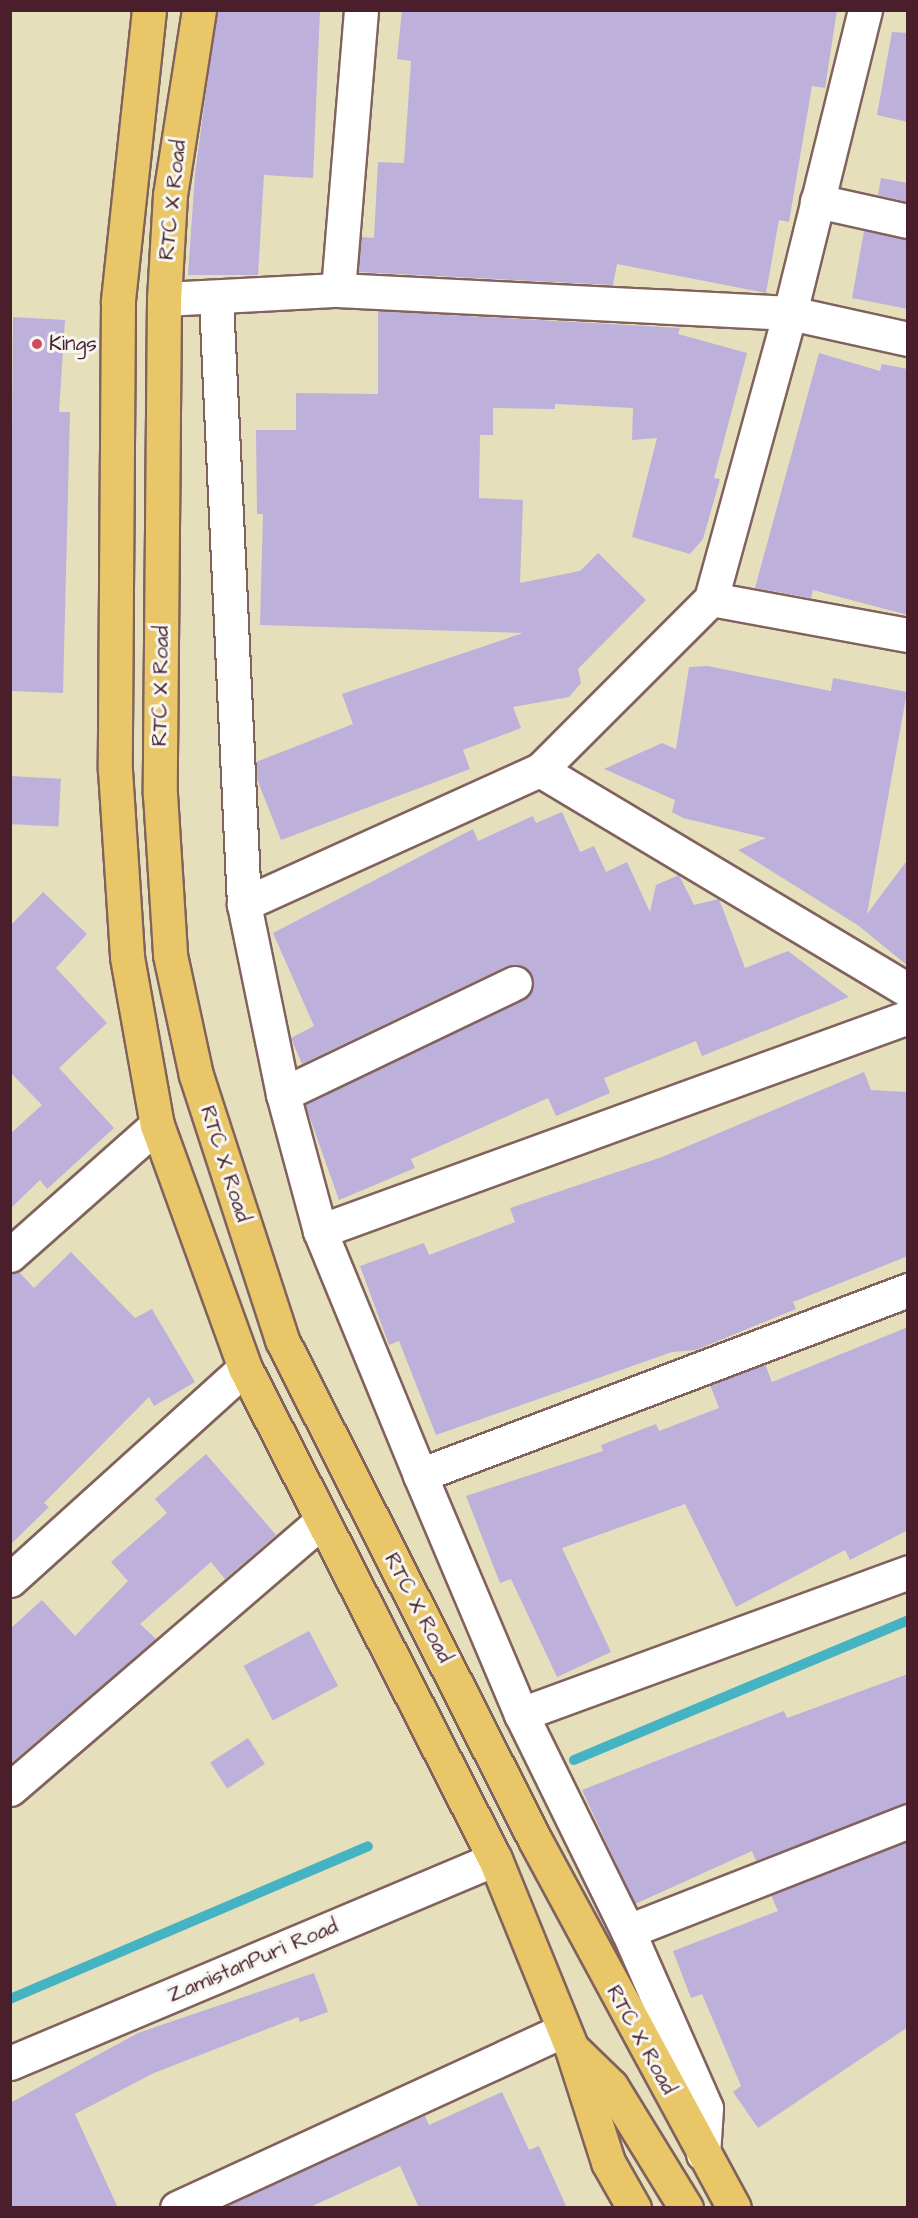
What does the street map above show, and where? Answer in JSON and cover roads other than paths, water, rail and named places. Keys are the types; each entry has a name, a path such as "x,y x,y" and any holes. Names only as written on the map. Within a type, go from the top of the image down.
{"main road":[{"name":"RTC X Road","path":"149,10 118,302 115,770 127,957 157,1125 245,1368 495,1859 567,2040 608,2162 634,2208"},
{"name":"RTC X Road","path":"199,10 170,195 164,298 160,794 170,955 196,1075 282,1340 540,1850 734,2208"},
{"path":"127,957 170,955"},
{"path":"567,2040 622,2103 686,2208"}],"street":[{"path":"338,290 362,10"},
{"path":"244,904 540,770 711,599 790,313 865,10"},
{"path":"817,201 908,221"},
{"path":"164,298 216,300 338,290 790,313 908,339"},
{"path":"216,300 244,904 283,1094 320,1231 420,1475 521,1714 628,1931 706,2108 703,2154"},
{"path":"711,599 908,635"},
{"path":"540,770 908,990"},
{"path":"283,1094 515,983"},
{"path":"320,1231 908,1017"},
{"path":"10,1255 157,1125"},
{"path":"420,1475 908,1290"},
{"path":"10,1580 245,1368"},
{"path":"10,1789 322,1521"},
{"path":"521,1714 908,1572"},
{"path":"628,1931 908,1821"},
{"name":"ZamistanPuri Road","path":"10,2062 495,1859"},
{"path":"177,2208 567,2040"}],"waterway":[{"path":"574,1760 908,1620"},
{"path":"10,1999 368,1846"}],"place":[{"name":"Kings","path":"37,344"}]}
